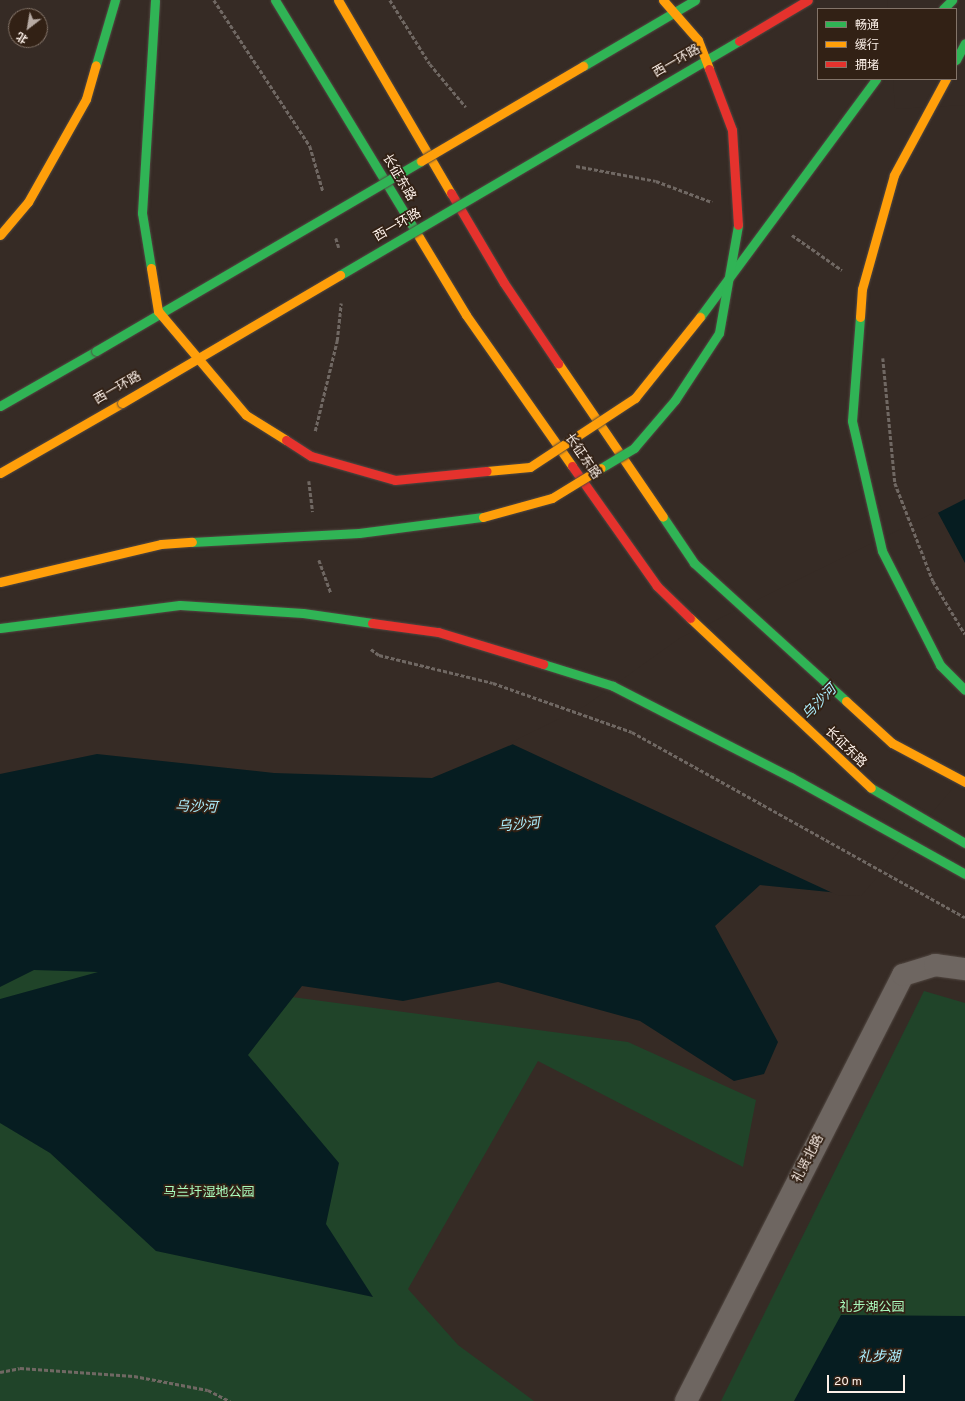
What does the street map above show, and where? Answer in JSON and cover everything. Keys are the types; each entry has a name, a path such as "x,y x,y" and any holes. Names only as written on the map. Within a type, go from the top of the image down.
{"main road":[{"path":"0,235 28,202 86,99 114,0"},
{"path":"155,0 142,213 158,311 246,415 311,456 395,480 530,468 635,398 708,307 875,80"},
{"name":"长征东路","path":"275,0 466,315 657,586 861,782 965,843"},
{"path":"338,0 504,284 694,562 892,743 965,782"},
{"path":"0,582 161,544 360,533 464,522 552,498 634,448 675,400 719,333 738,222 732,130 698,40 663,0"},
{"path":"0,406 695,0"},
{"name":"西一环路","path":"0,473 808,0"},
{"path":"944,8 952,0"},
{"path":"957,58 965,43"},
{"path":"945,80 894,175 862,289 852,421 882,551 940,664 965,690"},
{"path":"0,628 180,605 303,613 438,632 613,686 791,777 965,874"}],"street":[{"name":"礼贤北路","path":"686,1401 903,975 935,965 965,970"}],"path":[{"path":"214,0 310,146 325,198"},
{"path":"390,0 430,64 471,112"},
{"path":"569,164 656,181 720,205"},
{"path":"790,234 835,263 846,274"},
{"path":"336,235 340,250"},
{"path":"313,440 337,340 341,295"},
{"path":"882,353 888,382 895,483 933,581 965,634"},
{"path":"309,478 313,516"},
{"path":"317,554 333,597"},
{"path":"367,645 379,655 493,683 632,732 965,917"},
{"path":"0,1372 20,1368 134,1376 208,1390 230,1401"}],"green space":[{"name":"马兰圩湿地公园","path":"56,949 277,995 628,1042 756,1100 743,1167 538,1061 408,1289 458,1345 534,1401 0,1401 0,970"},
{"name":"礼步湖公园","path":"924,991 965,1003 965,1401 721,1401"}],"water":[{"name":"乌沙河","path":"965,499 965,771 859,895 760,885 715,926 778,1042 764,1074 734,1081 640,1021 498,982 403,1001 302,986 248,1055 339,1163 326,1224 373,1297 156,1251 50,1153 0,1123 0,999 98,972 34,970 0,987 0,774 97,754 274,773 432,778 525,739 586,707 818,574"},
{"name":"礼步湖","path":"841,1315 965,1316 965,1401 794,1401"}],"pier":[{"path":"887,0 965,0 965,105 895,109 893,80 957,80 957,8 888,8"},
{"path":"937,511 965,563 965,774 861,896 837,895 510,743 585,706 680,638"}],"traffic: fast":[{"path":"96,65 115,0"},
{"path":"151,268 142,213 155,0"},
{"path":"275,0 419,237"},
{"path":"583,66 695,0"},
{"path":"944,8 952,0"},
{"path":"340,275 739,41"},
{"path":"957,58 965,43"},
{"path":"700,317 875,80"},
{"path":"96,351 421,161"},
{"path":"601,468 634,448 675,400 719,333 738,225"},
{"path":"860,317 852,421 882,551 940,665 965,690"},
{"path":"0,406 96,351"},
{"path":"192,542 359,533 483,517"},
{"path":"663,517 694,563 846,701"},
{"path":"0,628 180,605 303,613 372,623"},
{"path":"543,664 613,686 791,777 965,874"},
{"path":"871,788 965,843"}],"traffic: slow":[{"path":"338,0 451,193"},
{"path":"663,0 698,40 709,69"},
{"path":"0,235 28,202 86,99 96,65"},
{"path":"421,161 583,66"},
{"path":"860,317 862,289 894,175 945,80"},
{"path":"419,237 466,315 572,466"},
{"path":"151,268 158,311 246,415 286,440"},
{"path":"122,403 340,275"},
{"path":"487,471 530,467 635,398 700,317"},
{"path":"558,363 663,517"},
{"path":"0,473 122,403"},
{"path":"483,517 552,498 601,468"},
{"path":"0,582 161,544 192,542"},
{"path":"690,618 871,788"},
{"path":"846,701 892,743 965,782"}],"traffic: jam":[{"path":"739,41 808,0"},
{"path":"709,69 732,130 738,225"},
{"path":"451,193 504,283 558,363"},
{"path":"286,440 311,456 395,480 487,471"},
{"path":"572,466 657,586 690,618"},
{"path":"372,623 438,632 543,664"}]}
